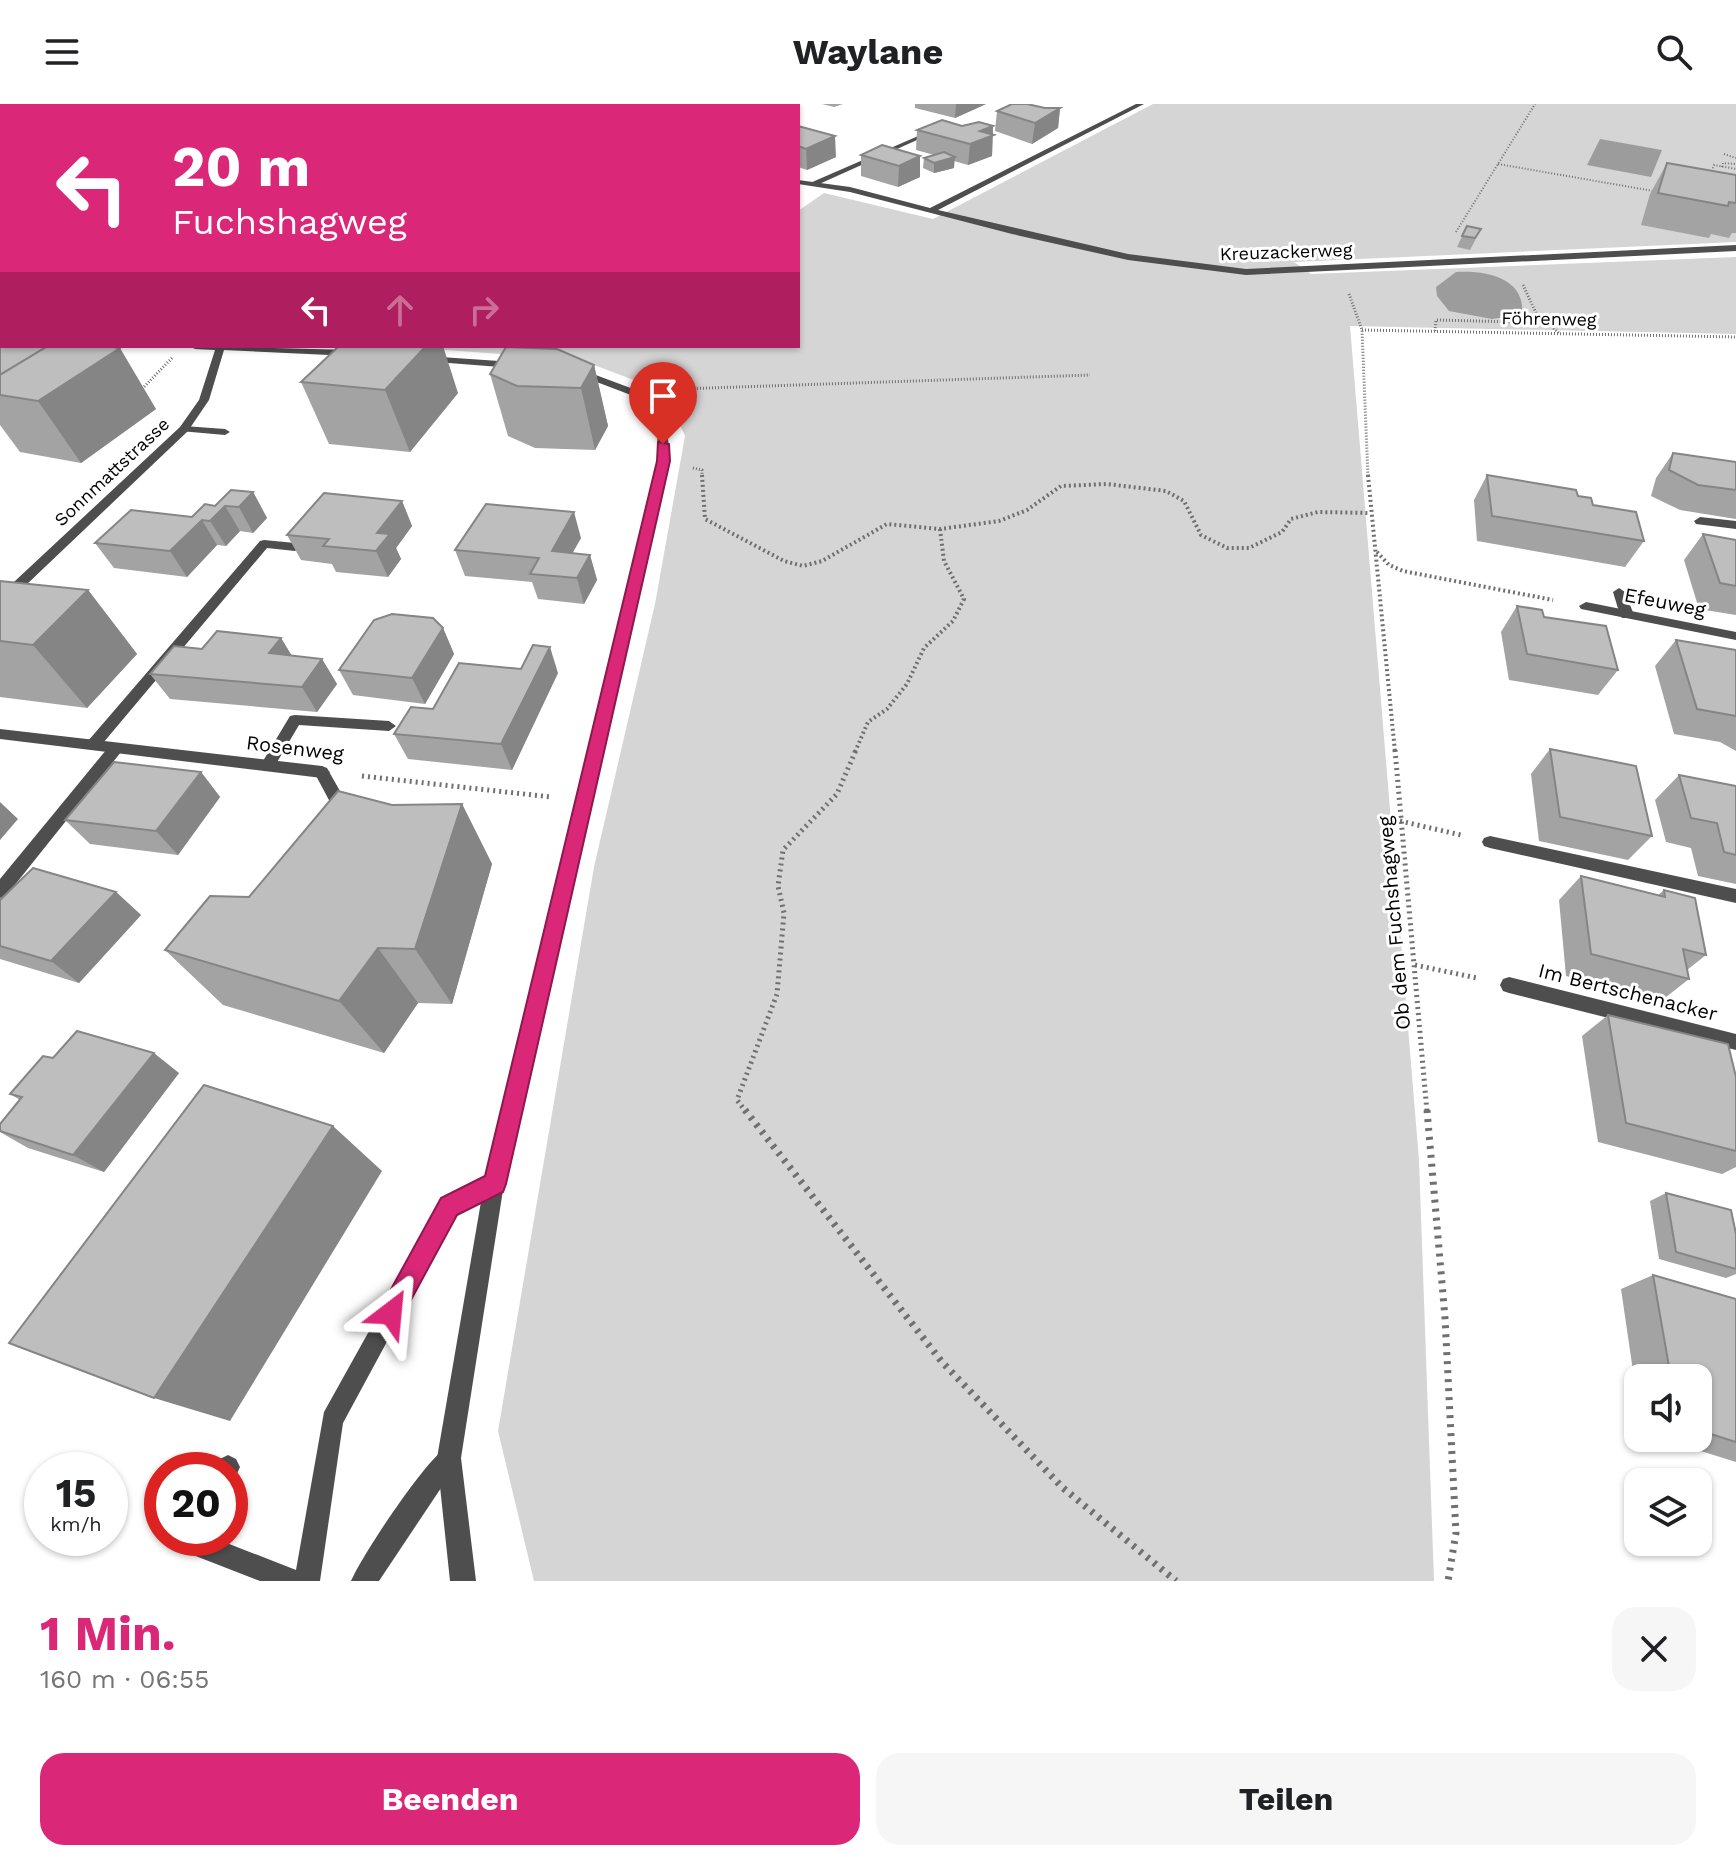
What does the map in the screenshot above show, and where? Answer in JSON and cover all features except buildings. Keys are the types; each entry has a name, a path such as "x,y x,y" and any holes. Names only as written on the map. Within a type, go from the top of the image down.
{"street":[{"path":"931,211 1141,104"},
{"path":"814,183 948,125"},
{"name":"Kreuzackerweg","path":"800,182 856,190 1127,258 1185,268 1246,272 1736,248"},
{"path":"220,348 365,354"},
{"name":"Sonnmattstrasse","path":"0,602 184,429 204,400 220,348"},
{"path":"408,357 528,366"},
{"path":"463,1581 449,1458 495,1184 664,461 662,427 648,398 607,379 559,368"},
{"path":"184,429 225,432"},
{"path":"1700,521 1736,525"},
{"path":"93,745 264,544 295,547"},
{"path":"1619,592 1627,615"},
{"name":"Efeuweg","path":"1586,606 1736,636"},
{"path":"268,765 295,720 389,726"},
{"name":"Rosenweg","path":"0,734 322,772"},
{"path":"0,891 116,748"},
{"path":"322,772 350,823"},
{"path":"1490,842 1736,896"},
{"name":"Im Bertschenacker","path":"1509,985 1736,1042"},
{"path":"307,1581 332,1420 449,1207 495,1184"},
{"path":"364,1581 449,1458"},
{"path":"228,1556 292,1581"}],"path":[{"path":"1437,263 1535,104"},
{"path":"1724,154 1736,158"},
{"path":"1722,167 1723,163 1736,164"},
{"path":"1498,164 1661,193"},
{"path":"1711,177 1714,165 1736,169"},
{"path":"1464,261 1522,284 1538,318 1559,333"},
{"name":"Ob dem Fuchshagweg","path":"1338,267 1362,330 1370,513 1415,965 1445,1318 1456,1533 1448,1581"},
{"path":"1435,331 1436,320 1516,322 1538,318"},
{"name":"Föhrenweg","path":"1362,330 1736,337"},
{"path":"133,397 174,356"},
{"path":"638,393 703,386 1090,375"},
{"path":"664,461 702,470 705,519 784,561 803,566 822,561 887,524 940,529 999,521 1027,510 1061,486 1107,484 1166,491 1184,501 1201,535 1227,548 1249,548 1282,532 1291,519 1318,512 1370,513"},
{"path":"940,529 944,561 964,599 953,621 924,648 907,684 887,709 868,722 837,794 783,850 778,886 784,913 777,994 737,1100 942,1362 1063,1488 1176,1581"},
{"path":"1376,551 1389,565 1403,571 1586,606"},
{"name":"Rosenweg","path":"322,772 585,801"},
{"path":"1400,821 1490,842"},
{"path":"1415,965 1509,985"}],"shaded area":[{"path":"1153,104 1736,104 1736,242 1294,262 1311,274 1736,257 1736,334 1350,326 1419,1160 1434,1581 534,1581 498,1431 594,867 655,604 685,436 665,392 581,360 419,348 800,348 800,210 824,193 933,219"},
{"path":"1600,139 1662,150 1651,177 1587,165"},
{"path":"1456,272 1480,273 1502,279 1518,292 1522,315 1492,319 1449,311 1437,296 1436,287"}],"route":[{"path":"391,1313 449,1207 495,1184 664,461 663,444"}]}
